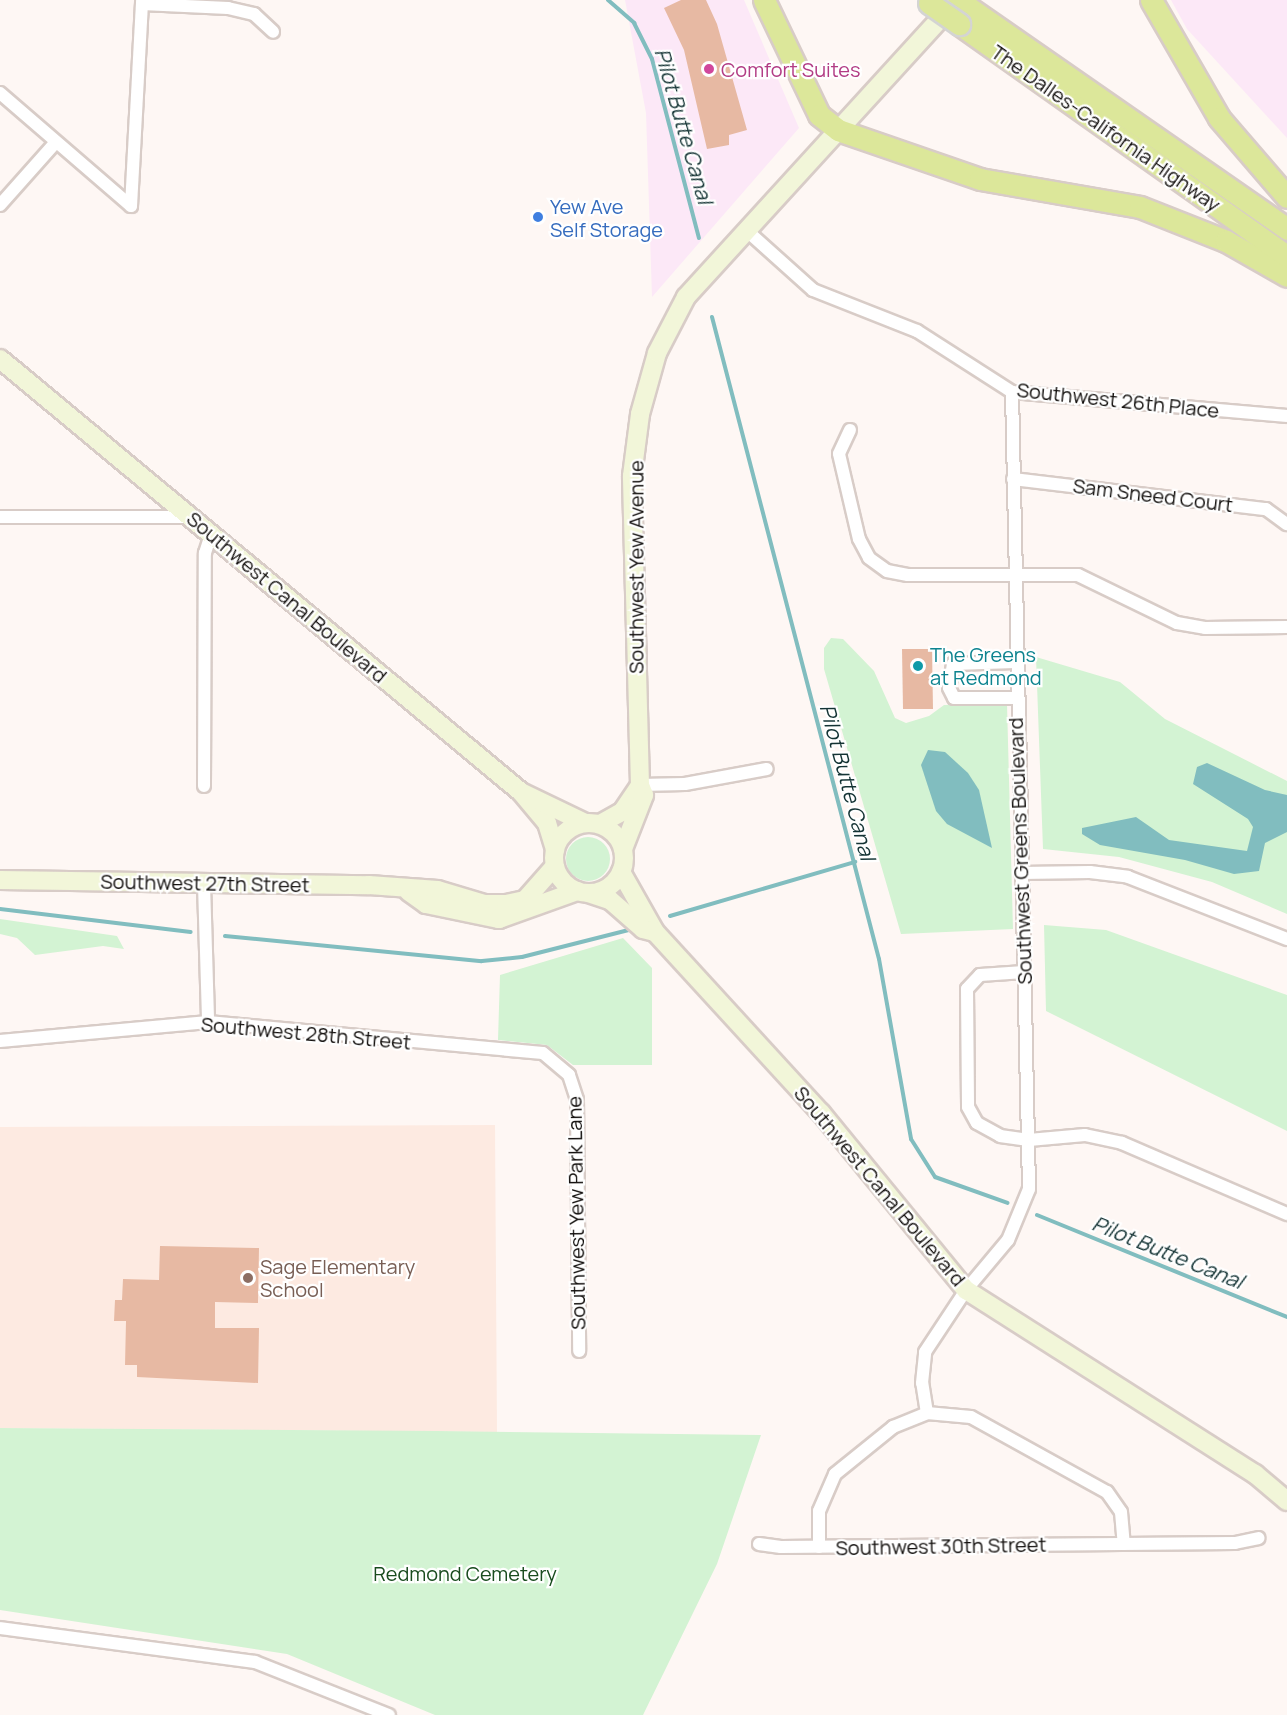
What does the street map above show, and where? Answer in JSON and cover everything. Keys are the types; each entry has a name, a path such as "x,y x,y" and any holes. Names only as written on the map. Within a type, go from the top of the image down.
{"highway":[{"path":"764,0 819,115 838,130 980,179 1140,207 1226,241 1287,276"},
{"path":"1151,0 1219,118 1261,172 1287,196"},
{"name":"The Dalles-California Highway","path":"927,2 962,8 1287,229"},
{"name":"The Dalles-California Highway","path":"962,8 1287,256"}],"main road":[{"name":"Southwest Yew Avenue","path":"623,849 644,795 640,785 632,476 640,414 657,353 686,297 745,229 838,130 962,8"},
{"name":"Southwest Canal Boulevard","path":"0,359 521,792 547,824 555,858"},
{"path":"521,792 592,824 617,836 623,849 621,872 604,890 583,892 563,881 555,858 566,832 592,824 622,812 640,785"},
{"name":"Southwest 27th Street","path":"0,880 369,885 409,892 438,890 484,904 506,904 533,894 555,858"},
{"name":"Southwest Canal Boulevard","path":"621,872 655,932 821,1113 966,1290 1255,1474 1287,1501"},
{"name":"Southwest 27th Street","path":"409,892 426,904 499,919 583,892"},
{"name":"Southwest Canal Boulevard","path":"583,892 610,900 643,929 655,932"}],"street":[{"path":"0,93 55,143 131,206 142,2 237,10 254,14 273,32"},
{"path":"0,205 55,143"},
{"name":"Southwest 26th Place","path":"745,229 813,290 917,331 1012,392 1287,416"},
{"name":"Southwest Greens Boulevard","path":"927,1413 922,1383 925,1352 966,1290 1008,1240 1029,1189 1013,574 1012,392"},
{"path":"850,430 839,454 859,539 875,565 908,575 1078,575 1158,615 1205,628 1287,627"},
{"name":"Sam Sneed Court","path":"1013,478 1266,509 1287,524"},
{"path":"0,517 191,517"},
{"path":"204,786 204,553 211,535"},
{"path":"1016,662 953,664 948,688 954,698 1016,698"},
{"path":"640,785 685,784 767,769"},
{"path":"1020,873 1090,872 1128,877 1287,939"},
{"path":"204,884 208,1022"},
{"path":"1024,972 980,975 967,989 968,1107 977,1123 992,1133 1029,1140 1085,1135 1122,1143 1287,1214"},
{"name":"Southwest 28th Street","path":"0,1041 208,1022 543,1053 569,1075"},
{"name":"Southwest Yew Park Lane","path":"569,1075 577,1100 579,1351"},
{"path":"819,1547 819,1511 835,1474 893,1427 927,1413 971,1417 1107,1492 1121,1512 1124,1544"},
{"name":"Southwest 30th Street","path":"759,1544 819,1547 1235,1543 1258,1538"},
{"path":"0,1628 255,1662 389,1715"}],"shaded area":[{"path":"625,0 744,0 799,128 652,297 646,113"},
{"path":"1171,0 1287,0 1287,138 1187,29"},
{"name":"Sage Elementary School","path":"495,1125 497,1432 0,1428 0,1127"}],"green space":[{"name":"The Greens at Redmond","path":"831,638 843,639 874,671 895,718 906,723 929,716 944,705 1007,704 1013,929 901,934 824,669 824,648"},
{"name":"The Greens at Redmond","path":"1036,657 1120,682 1165,719 1287,781 1287,914 1212,882 1119,857 1043,849"},
{"path":"588,837 603,844 610,859 603,874 588,881 573,874 566,859 573,844"},
{"path":"0,919 117,936 124,949 103,946 35,955 17,938 0,934"},
{"path":"1044,925 1106,930 1287,995 1287,1131 1046,1011"},
{"path":"623,938 652,968 652,1065 573,1065 547,1045 498,1040 500,975"},
{"name":"Redmond Cemetery","path":"0,1428 761,1435 717,1564 643,1715 435,1715 287,1654 0,1610"}],"water":[{"path":"928,750 945,752 968,773 979,790 992,848 947,824 936,811 921,765"},
{"path":"1207,763 1265,790 1287,795 1287,832 1265,843 1259,871 1234,874 1185,860 1100,845 1082,834 1082,828 1136,817 1169,840 1247,851 1253,827 1248,819 1193,784 1197,767"}],"building":[{"name":"Comfort Suites","path":"681,0 706,0 717,24 747,130 729,135 729,145 707,149 684,50 664,8"},
{"name":"The Greens at Redmond","path":"902,649 932,649 933,709 903,709"},
{"name":"Sage Elementary School","path":"160,1246 259,1248 258,1303 215,1302 215,1328 259,1328 258,1383 137,1377 137,1365 125,1365 126,1321 114,1321 115,1300 122,1300 123,1279 159,1280"}],"waterway":[{"name":"Pilot Butte Canal","path":"608,0 634,23 652,59 699,238"},
{"name":"Pilot Butte Canal","path":"712,317 879,959 911,1139 935,1177 1008,1203"},
{"path":"670,916 855,862"},
{"path":"0,909 191,932"},
{"path":"225,936 482,961 522,957 629,930"},
{"name":"Pilot Butte Canal","path":"1037,1215 1287,1317"}],"place":[{"name":"Comfort Suites","path":"709,69"},
{"name":"Yew Ave Self Storage","path":"538,217"},
{"name":"The Greens at Redmond","path":"918,666"},
{"name":"Sage Elementary School","path":"248,1278"}]}
